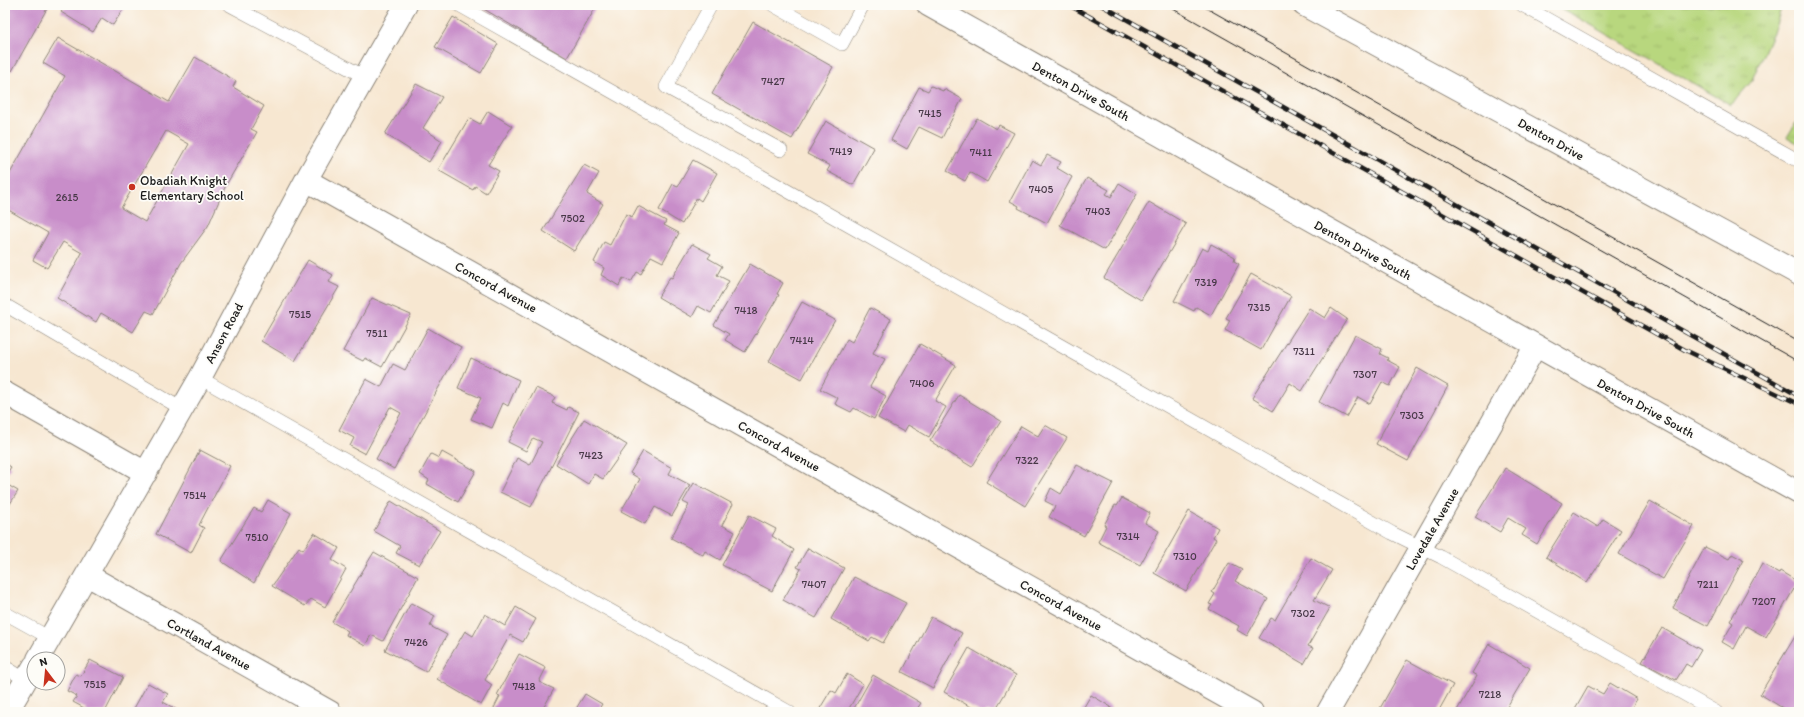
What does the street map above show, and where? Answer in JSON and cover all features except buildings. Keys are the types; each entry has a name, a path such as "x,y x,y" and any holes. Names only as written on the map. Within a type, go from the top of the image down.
{"street":[{"name":"Anson Road","path":"43,651 200,378 306,180 406,5"},
{"name":"Denton Drive South","path":"928,5 1535,347 1799,493"},
{"name":"Denton Drive","path":"1304,5 1799,274"},
{"name":"Concord Avenue","path":"306,180 1252,712"},
{"name":"Lovedale Avenue","path":"1328,712 1535,347"},
{"path":"5,393 146,473"},
{"name":"Cortland Avenue","path":"87,575 330,712"},
{"path":"7,712 26,680"}],"lane":[{"path":"230,5 365,77"},
{"path":"459,5 1421,548 1441,557 1716,712"},
{"path":"711,5 666,87 781,150"},
{"path":"773,5 842,44 863,5"},
{"path":"1522,5 1799,161"},
{"path":"5,305 182,409"},
{"path":"200,378 789,712"},
{"path":"5,613 50,638"},
{"path":"5,667 26,672"}],"green space":[{"path":"1556,5 1782,5 1776,25 1751,82 1731,105"},
{"path":"1799,118 1799,144 1787,137"}],"tram line":[{"path":"1166,5 1799,362"},
{"path":"1201,5 1799,342"}],"railway":[{"path":"1069,5 1685,350 1799,404"},
{"path":"1101,5 1799,396"}],"place":[{"name":"Obadiah Knight Elementary School","path":"132,187"}]}
